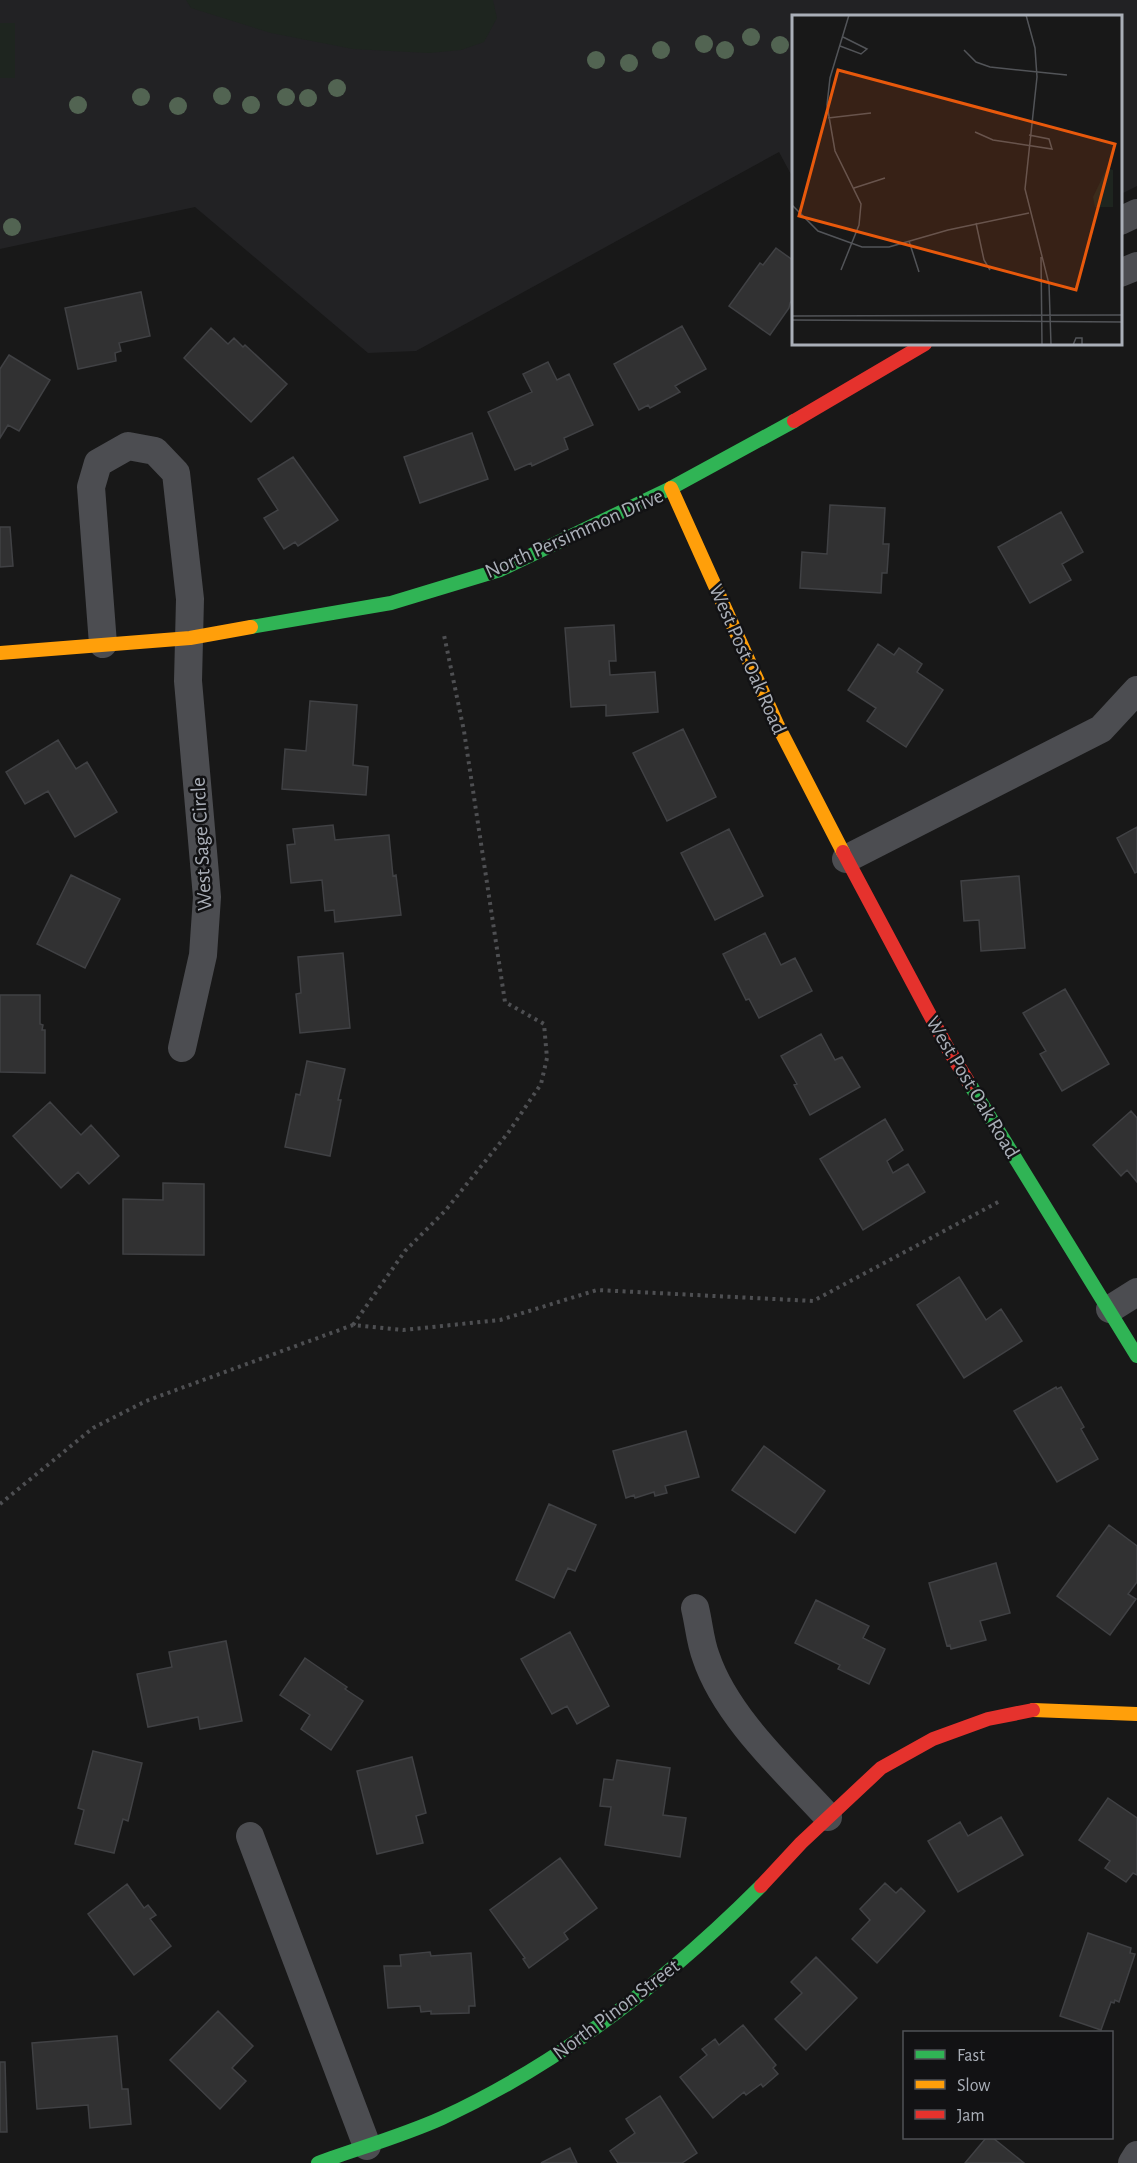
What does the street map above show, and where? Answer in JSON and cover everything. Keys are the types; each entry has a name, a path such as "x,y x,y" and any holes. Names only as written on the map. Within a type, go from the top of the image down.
{"street":[{"path":"1122,220 1137,213"},
{"path":"1122,272 1137,266"},
{"name":"North Persimmon Drive","path":"0,653 190,638 392,603 500,570 672,488 747,448 924,345"},
{"path":"103,644 91,488 98,463 128,446 155,451 176,473 190,599 190,638"},
{"name":"West Post Oak Road","path":"672,488 778,726 846,859 947,1047 1137,1356"},
{"name":"West Sage Circle","path":"182,1048 203,955 207,897 188,681 190,638"},
{"path":"846,859 1101,729 1137,690"},
{"path":"1110,1309 1137,1292"},
{"path":"695,1608 706,1657 723,1694 751,1732 828,1817"},
{"name":"North Pinon Street","path":"318,2163 441,2118 531,2071 604,2023 712,1935 828,1817 882,1768 933,1738 988,1719 1035,1710 1137,1714"},
{"path":"250,1836 367,2146"},
{"path":"1132,2163 1137,2155"}],"path":[{"path":"353,1325 405,1251 445,1212 508,1133 541,1084 547,1058 544,1024 505,1002 464,731 444,635"},
{"path":"0,1504 93,1428 114,1417 146,1401 353,1325 403,1330 500,1320 597,1290 813,1301 1032,1184"}],"shaded area":[{"path":"0,0 1137,0 1137,186 1122,194 1122,15 792,15 792,176 779,152 416,351 368,353 195,207 0,249"},
{"path":"186,0 493,0 497,18 484,42 461,50 429,53 353,49 271,33 191,8"},
{"path":"0,23 15,23 15,78 0,78"}],"building":[{"path":"776,248 792,260 792,300 770,335 729,306 760,263 763,265"},
{"path":"141,292 150,336 119,343 121,351 115,353 116,361 78,369 65,308"},
{"path":"682,326 706,369 675,386 680,392 650,408 648,405 639,410 614,364"},
{"path":"211,328 228,344 234,338 243,347 245,345 287,384 251,422 184,358"},
{"path":"9,355 50,380 19,431 8,425 0,438 0,369"},
{"path":"548,362 557,380 569,374 593,425 564,438 568,449 532,466 531,463 515,470 488,412 532,392 523,374"},
{"path":"472,433 488,479 420,503 404,457"},
{"path":"293,457 338,520 298,546 295,542 284,549 264,518 278,510 258,479"},
{"path":"830,505 885,508 883,544 889,544 887,573 882,573 881,593 800,588 802,552 827,554"},
{"path":"1061,512 1083,552 1062,564 1071,580 1030,603 998,547"},
{"path":"0,527 10,527 13,566 0,567"},
{"path":"614,625 616,661 609,661 610,675 655,672 658,712 606,716 606,705 571,707 565,628"},
{"path":"878,644 894,655 899,648 922,664 917,672 943,690 906,747 867,721 876,708 848,690"},
{"path":"310,701 357,705 353,765 368,767 366,795 282,789 285,749 306,751"},
{"path":"683,729 716,797 667,821 633,753"},
{"path":"58,740 76,769 87,762 117,812 75,837 48,791 25,804 6,772"},
{"path":"333,825 335,840 389,835 393,876 396,875 401,915 335,922 334,910 325,911 322,880 291,883 287,845 295,844 293,829"},
{"path":"1137,827 1137,872 1135,873 1117,838"},
{"path":"729,829 763,896 715,920 681,853"},
{"path":"71,875 120,899 85,968 37,944"},
{"path":"1019,876 1025,948 981,951 979,920 964,921 961,881"},
{"path":"765,933 781,965 795,958 812,991 759,1018 749,999 746,1000 723,954"},
{"path":"343,953 350,1028 300,1033 296,994 301,993 298,957"},
{"path":"1065,989 1109,1064 1062,1091 1040,1054 1046,1051 1023,1013"},
{"path":"0,995 40,995 40,1024 43,1025 42,1030 45,1030 45,1073 0,1072"},
{"path":"821,1034 835,1060 842,1057 860,1087 810,1115 794,1085 797,1084 781,1056"},
{"path":"307,1061 345,1069 330,1156 285,1147 296,1094 300,1095"},
{"path":"50,1102 81,1135 91,1125 119,1156 89,1184 78,1172 61,1188 13,1136"},
{"path":"1131,1111 1137,1118 1137,1182 1127,1170 1121,1176 1093,1145"},
{"path":"885,1119 903,1150 887,1161 893,1173 908,1164 925,1192 863,1230 820,1159"},
{"path":"163,1183 204,1184 204,1255 123,1254 123,1199 163,1200"},
{"path":"959,1277 986,1320 1001,1309 1022,1341 964,1378 917,1305"},
{"path":"1056,1387 1057,1389 1061,1387 1084,1427 1081,1429 1098,1459 1057,1482 1014,1411"},
{"path":"686,1431 699,1477 665,1486 667,1493 655,1496 654,1492 635,1498 634,1495 626,1498 613,1451"},
{"path":"764,1446 825,1491 795,1533 732,1490"},
{"path":"549,1504 596,1525 575,1571 568,1568 554,1598 516,1580"},
{"path":"1109,1525 1137,1546 1137,1582 1128,1594 1136,1599 1110,1635 1057,1596"},
{"path":"996,1563 1010,1613 980,1621 986,1640 951,1649 950,1645 947,1646 929,1583"},
{"path":"816,1600 869,1626 863,1638 885,1649 869,1684 838,1669 840,1665 795,1643"},
{"path":"570,1632 609,1706 577,1724 567,1706 552,1714 521,1659"},
{"path":"226,1641 242,1721 200,1729 198,1717 148,1727 137,1674 172,1667 169,1652"},
{"path":"305,1658 363,1701 331,1750 301,1729 310,1715 280,1695"},
{"path":"93,1751 142,1763 128,1821 123,1819 114,1853 75,1844 84,1810 78,1808"},
{"path":"412,1757 426,1813 416,1816 423,1843 377,1854 357,1771"},
{"path":"617,1760 670,1768 663,1815 686,1818 680,1857 605,1845 611,1807 600,1806 604,1779 613,1780"},
{"path":"1108,1798 1137,1818 1137,1875 1133,1873 1126,1882 1105,1868 1110,1861 1079,1840"},
{"path":"1001,1817 1023,1855 958,1892 928,1841 960,1822 968,1836"},
{"path":"560,1858 597,1908 564,1933 568,1939 529,1968 523,1959 525,1958 490,1910"},
{"path":"885,1883 896,1893 901,1888 925,1911 877,1963 852,1939 870,1920 860,1909"},
{"path":"127,1884 144,1908 148,1905 156,1915 150,1919 171,1946 134,1975 88,1914"},
{"path":"1088,1933 1131,1948 1130,1953 1135,1954 1119,2002 1115,2000 1114,2003 1111,2002 1101,2030 1060,2016"},
{"path":"430,1952 431,1956 471,1953 475,2006 469,2006 469,2013 431,2014 431,2011 421,2012 420,2006 388,2008 384,1966 401,1966 400,1955"},
{"path":"816,1957 857,1998 806,2050 775,2019 802,1993 791,1982"},
{"path":"218,2011 253,2046 232,2068 246,2081 220,2109 170,2060"},
{"path":"743,2025 776,2065 773,2068 778,2074 763,2087 761,2084 746,2095 744,2092 713,2118 680,2077 707,2055 702,2049 715,2039 719,2045"},
{"path":"117,2036 122,2089 128,2089 131,2124 90,2128 88,2105 37,2109 32,2043"},
{"path":"0,2062 5,2062 7,2132 0,2132"},
{"path":"660,2096 697,2153 682,2163 618,2163 610,2151 635,2133 626,2119"},
{"path":"985,2139 994,2139 1024,2163 965,2163"},
{"path":"570,2148 577,2163 541,2163"}],"traffic: fast":[{"path":"251,627 391,603 500,570 671,488 794,421"},
{"path":"969,1083 1137,1356"},
{"path":"318,2163 442,2118 530,2071 571,2045 651,1986 689,1954 761,1886"}],"traffic: slow":[{"path":"671,488 778,726 843,852"},
{"path":"0,653 190,638 251,627"},
{"path":"1033,1710 1137,1714"}],"traffic: jam":[{"path":"794,421 923,345"},
{"path":"843,852 947,1047 969,1083"},
{"path":"761,1886 801,1843 881,1768 933,1739 988,1719 1033,1710"}]}
